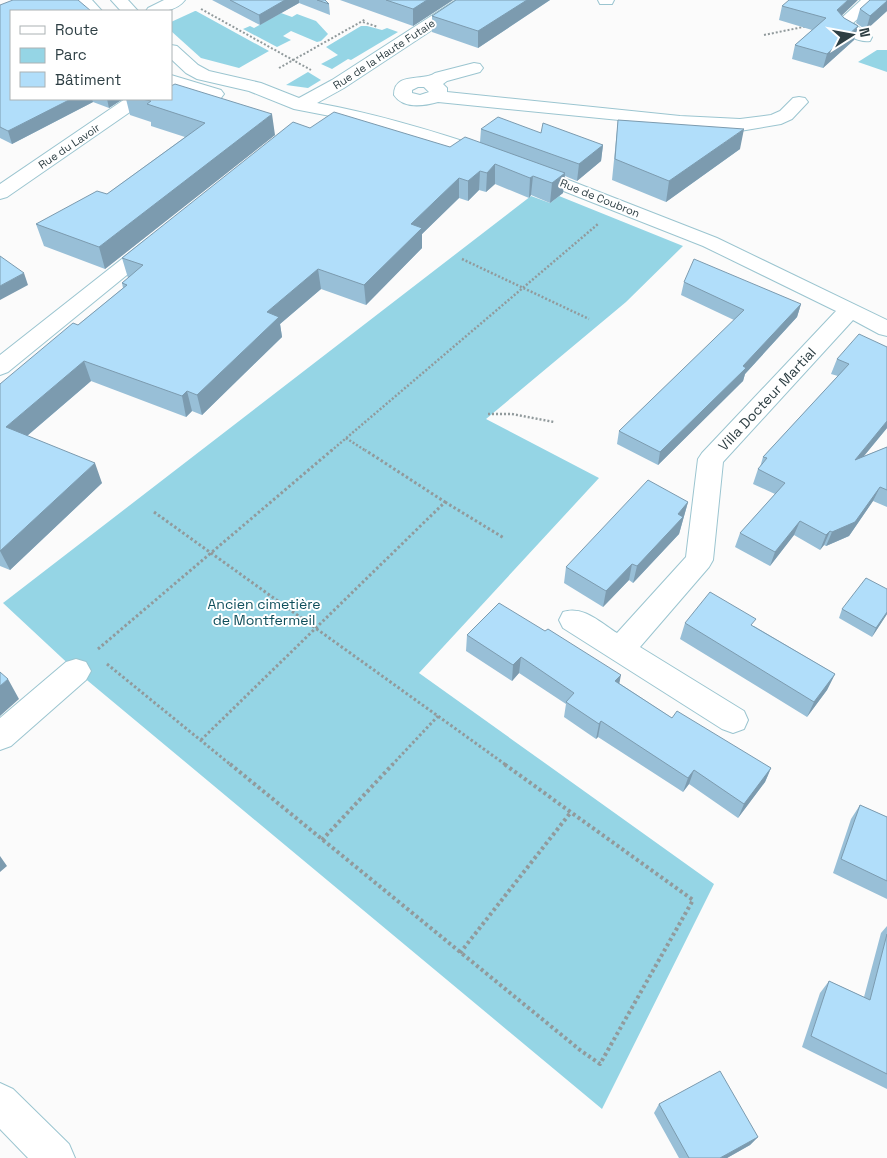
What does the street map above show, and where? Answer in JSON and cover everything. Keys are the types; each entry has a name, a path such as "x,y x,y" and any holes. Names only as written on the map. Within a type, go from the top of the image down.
{"street":[{"path":"83,0 93,10"},
{"path":"119,0 129,10"},
{"path":"156,10 177,0"},
{"name":"Rue de la Haute Futaie","path":"308,113 338,84 467,0"},
{"path":"864,37 843,24 871,0"},
{"path":"879,0 887,1"},
{"path":"172,51 192,69 204,75 255,87 308,113"},
{"path":"434,90 441,77 474,68"},
{"path":"172,79 192,69"},
{"path":"172,79 238,100 308,113"},
{"path":"364,118 385,103 403,94 403,88 410,84 421,82 434,90 483,102 740,125 775,120 786,115 800,102"},
{"name":"Rue du Lavoir","path":"0,193 136,100"},
{"path":"480,121 483,102"},
{"name":"Rue de Coubron","path":"308,113 364,118 436,138 509,164 710,242 850,309 887,329"},
{"path":"0,367 167,233"},
{"name":"Villa Docteur Martial","path":"621,649 699,560 711,459 850,309"},
{"path":"573,620 733,720"},
{"path":"0,737 90,661"},
{"path":"0,1102 55,1158"}],"path":[{"path":"196,7 315,72"},
{"path":"274,72 366,19"},
{"path":"764,35 809,26"},
{"path":"154,512 211,553 315,628 438,716 693,900 600,1064 460,953 201,740 90,661 211,553 619,206"},
{"path":"462,259 588,319"},
{"path":"488,414 512,414 554,422"},
{"path":"346,438 504,538"},
{"path":"201,740 445,502"},
{"path":"322,840 438,716"},
{"path":"460,953 571,812"}],"green space":[{"path":"196,11 269,51 239,68 201,58 172,32 172,22"},
{"path":"281,13 292,17 297,14 316,21 328,34 321,41 317,42 291,31 283,36 291,40 277,47 243,29 250,26 254,28"},
{"path":"361,26 382,30 387,28 398,32 332,69 321,64 338,55 326,47"},
{"path":"877,50 887,50 887,72 858,62"},
{"path":"308,72 321,80 308,88 286,85"},
{"name":"Ancien cimetière de Montfermeil","path":"531,196 550,203 559,196 683,246 626,302 486,419 599,478 419,673 714,884 602,1109 76,671 3,603"}],"building":[{"path":"13,0 78,0 90,10 10,10 10,100 69,100 8,131 0,127 0,5"},
{"path":"230,0 285,0 259,15"},
{"path":"317,0 325,0 329,4"},
{"path":"386,0 427,0 413,9"},
{"path":"456,0 527,0 478,31 432,16"},
{"path":"789,0 848,0 837,10 844,18 858,26 827,54 795,45 826,18 782,6"},
{"path":"870,0 887,1 870,16 860,9"},
{"path":"175,84 272,114 99,247 36,224 97,191 107,194 205,123 147,104 151,101 146,100 172,100 172,86"},
{"path":"334,112 450,147 465,137 565,173 552,183 533,176 530,178 495,164 487,173 480,171 468,181 459,178 411,224 422,228 364,285 318,269 267,312 279,317 197,395 187,391 182,396 84,361 6,427 95,463 0,551 0,384 73,323 78,325 127,285 122,283 143,265 122,258 293,122 310,128"},
{"path":"498,117 541,133 543,123 603,145 579,164 481,129"},
{"path":"618,120 744,129 669,181 615,159"},
{"path":"0,256 24,273 0,286"},
{"path":"694,259 801,304 743,366 746,368 660,452 619,431 744,310 684,282"},
{"path":"859,334 887,347 887,421 855,460 887,447 887,490 880,487 855,522 832,532 830,531 826,535 800,521 775,552 740,533 785,483 758,469 767,458 763,457 849,364 837,359"},
{"path":"648,480 688,502 678,514 683,517 637,566 632,564 606,591 566,567"},
{"path":"866,578 887,589 887,612 876,628 842,609"},
{"path":"710,592 756,619 751,625 835,674 814,702 685,623"},
{"path":"499,603 545,631 548,629 621,675 615,681 672,718 677,711 771,768 744,804 694,770 688,778 601,721 599,724 566,702 574,693 521,657 513,665 467,635"},
{"path":"0,672 8,679 0,686"},
{"path":"860,805 887,817 887,881 841,859"},
{"path":"887,934 887,1074 811,1036 829,981 870,1000"},
{"path":"720,1071 758,1137 720,1158 689,1158 659,1104"}]}
